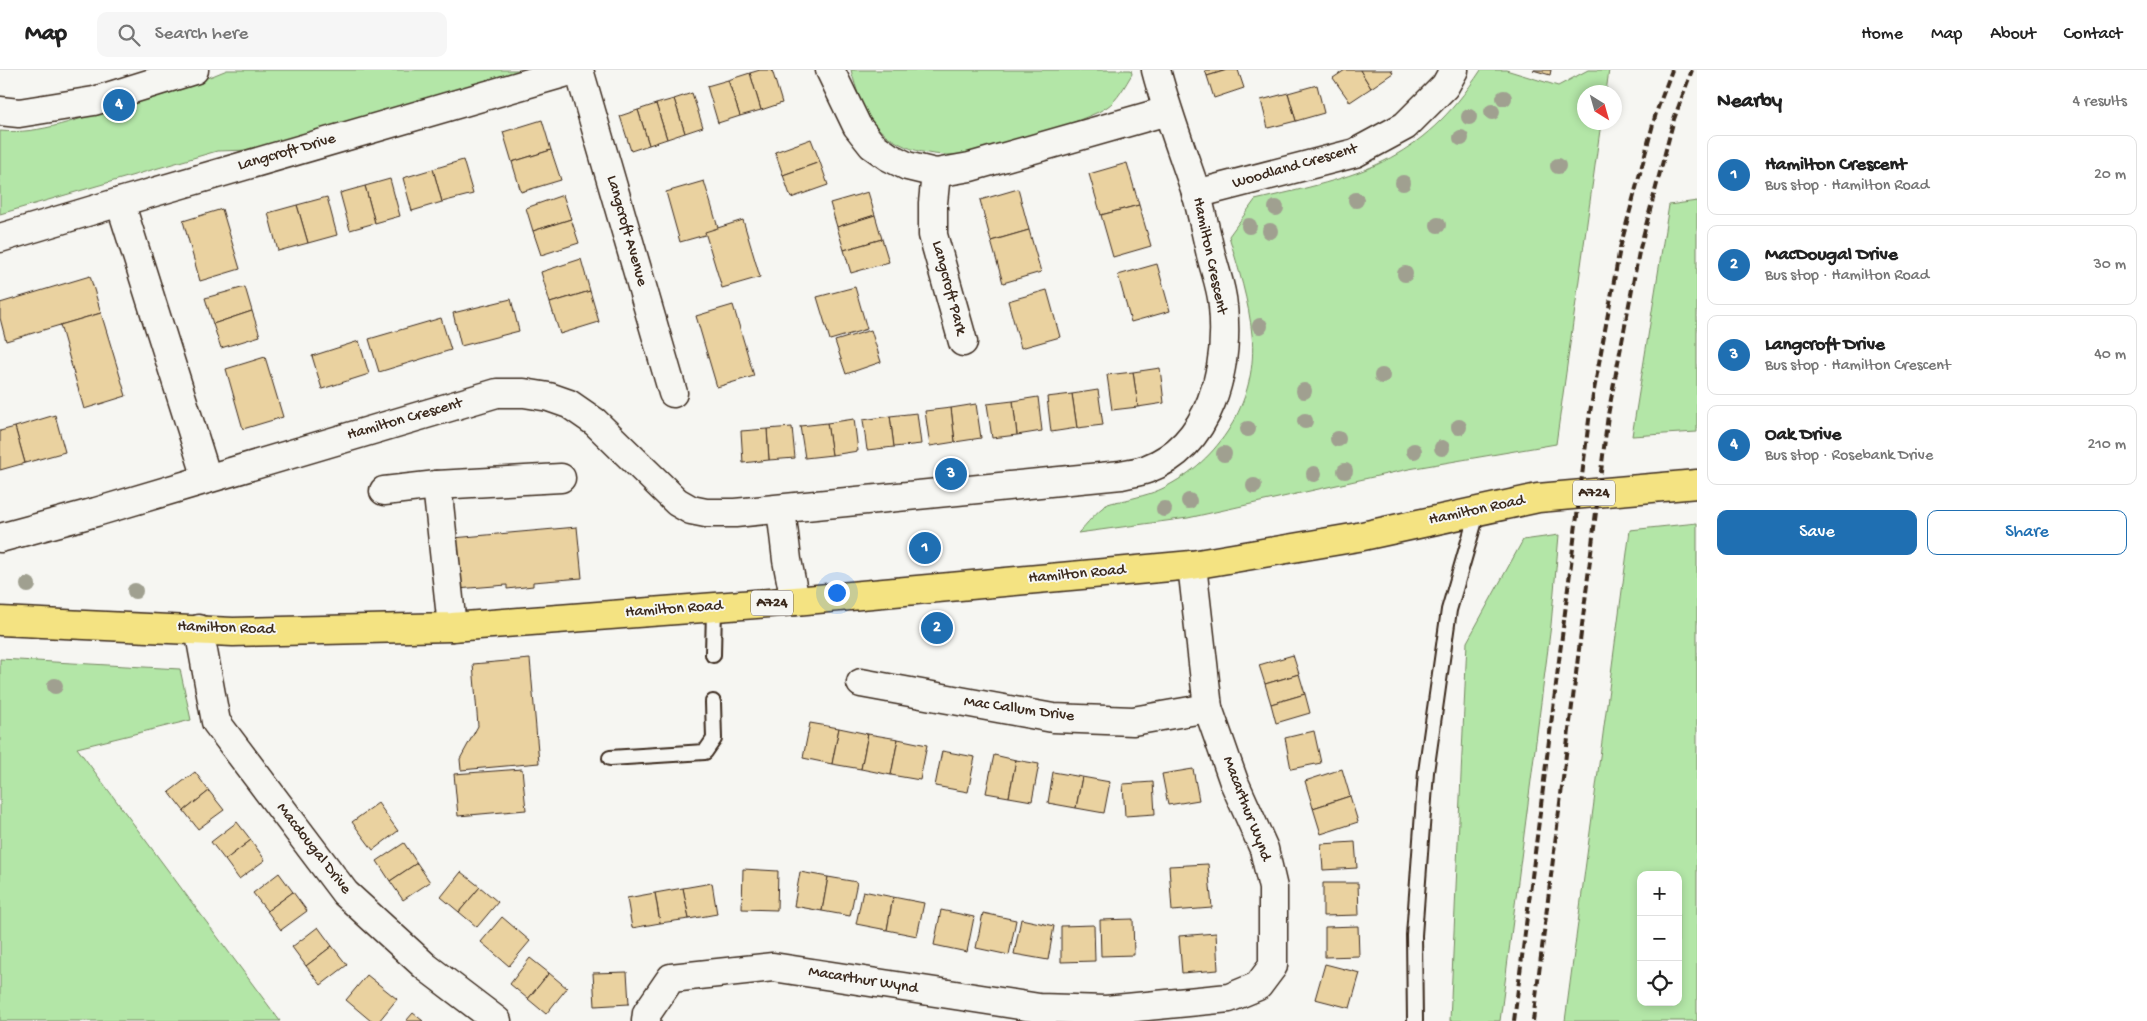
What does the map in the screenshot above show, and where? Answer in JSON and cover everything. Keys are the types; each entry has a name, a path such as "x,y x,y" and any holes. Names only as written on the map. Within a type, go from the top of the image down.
{"main road":[{"name":"Hamilton Road","path":"0,620 233,632 452,627 795,601 1192,565 1358,536 1538,498 1697,484"}],"street":[{"path":"0,111 19,113 94,100 194,70"},
{"name":"Langcroft Drive","path":"0,238 574,70"},
{"name":"Langcroft Avenue","path":"579,70 673,393"},
{"path":"830,70 857,126 872,145 889,157 907,166 936,173 970,167 1167,111"},
{"name":"Hamilton Crescent","path":"0,538 498,393 524,393 549,397 569,404 595,422 677,502 691,510 706,514 781,509 1121,475 1148,469 1169,457 1186,444 1200,428 1218,386 1224,348 1224,306 1196,194 1167,111 1156,70"},
{"name":"Woodland Crescent","path":"1196,194 1355,153 1405,126 1446,86 1454,70"},
{"name":"Langcroft Park","path":"936,173 933,203 933,235 963,342"},
{"path":"120,202 207,478"},
{"path":"384,491 436,485 560,478"},
{"path":"436,485 452,627"},
{"path":"781,509 787,560 795,601"},
{"name":"Macarthur Wynd","path":"646,1021 647,1013 671,978 773,967 1039,1008 1107,1015 1229,998 1258,986 1273,966 1273,888 1264,849 1234,782 1208,708 1192,565"},
{"name":"Macdougal Drive","path":"199,629 216,722 345,893 426,968 497,1021"},
{"name":"Mac Callum Drive","path":"861,683 1053,718 1133,721 1208,708"}],"lane":[{"path":"1416,1021 1414,935 1426,772 1449,610 1468,538 1478,510"},
{"path":"713,655 714,607"},
{"path":"610,758 690,755 705,752 714,739 713,702"}],"green space":[{"path":"227,70 526,70 251,150 217,151 0,214 0,131 15,132 60,124 187,85"},
{"path":"851,70 1131,70 1132,74 1114,101 1094,114 1029,140 981,152 957,155 933,154 911,149 882,132 864,108"},
{"path":"1481,70 1506,70 1558,86 1588,70 1609,70 1607,85 1577,85 1577,130 1600,130 1556,444 1409,469 1188,518 1078,533 1096,513 1108,504 1154,492 1188,473 1206,458 1221,441 1233,422 1243,402 1249,381 1252,335 1246,297 1229,236 1255,200 1325,183 1384,161 1410,146 1434,127 1458,102"},
{"path":"1697,201 1697,432 1632,436 1669,205"},
{"path":"1697,523 1697,1021 1565,1021 1630,530"},
{"path":"1559,535 1551,625 1500,1021 1450,1021 1467,642 1523,540"},
{"path":"0,659 180,669 191,720 77,748 280,1021 0,1021"}],"building":[{"path":"760,70 772,70 782,103 761,110 750,73"},
{"path":"1205,70 1227,70 1207,76"},
{"path":"1227,70 1238,70 1244,88 1214,98 1207,76"},
{"path":"1345,70 1360,70 1371,88 1350,102 1333,78"},
{"path":"1360,70 1391,70 1393,73 1371,88"},
{"path":"1533,70 1551,70 1550,75"},
{"path":"750,73 761,110 740,116 728,80"},
{"path":"728,80 740,116 718,123 707,86"},
{"path":"1317,85 1324,113 1296,121 1288,93"},
{"path":"692,93 703,127 685,133 674,99"},
{"path":"1288,93 1296,121 1268,128 1261,100"},
{"path":"674,99 685,133 667,139 656,104"},
{"path":"656,104 667,139 649,145 638,110"},
{"path":"638,110 649,145 631,151 620,116"},
{"path":"542,120 551,150 512,162 503,132"},
{"path":"811,139 820,162 783,175 775,152"},
{"path":"551,150 561,180 521,192 512,162"},
{"path":"463,160 473,194 442,202 433,169"},
{"path":"820,162 828,185 791,198 783,175"},
{"path":"1127,163 1139,205 1101,215 1089,174"},
{"path":"433,169 442,202 412,211 403,178"},
{"path":"390,179 400,216 375,223 365,186"},
{"path":"704,181 719,231 680,242 666,192"},
{"path":"365,186 375,223 350,230 340,193"},
{"path":"1018,189 1029,230 991,241 980,200"},
{"path":"868,192 875,215 837,227 830,203"},
{"path":"563,195 571,219 533,231 526,208"},
{"path":"327,197 337,235 308,243 297,205"},
{"path":"297,205 308,243 278,251 268,213"},
{"path":"1139,205 1151,246 1113,257 1101,215"},
{"path":"222,209 240,269 200,281 183,221"},
{"path":"875,215 882,239 844,250 837,227"},
{"path":"571,219 579,243 541,255 533,231"},
{"path":"743,220 760,277 722,288 705,232"},
{"path":"1029,230 1041,272 1003,283 991,241"},
{"path":"882,239 889,262 851,273 844,250"},
{"path":"581,259 590,291 550,303 541,272"},
{"path":"1157,264 1170,311 1131,322 1118,275"},
{"path":"90,276 101,313 6,341 0,318 0,303"},
{"path":"245,287 252,311 213,324 205,298"},
{"path":"855,287 867,329 830,340 817,297"},
{"path":"1047,290 1060,337 1021,348 1008,301"},
{"path":"590,291 599,322 560,334 550,303"},
{"path":"511,299 519,331 461,346 453,313"},
{"path":"733,305 754,376 717,387 696,316"},
{"path":"252,311 260,336 221,348 213,324"},
{"path":"101,313 126,396 84,409 60,325"},
{"path":"441,318 451,350 379,372 369,339"},
{"path":"871,330 881,362 846,374 835,341"},
{"path":"359,341 369,374 322,389 312,356"},
{"path":"265,357 283,417 243,429 226,369"},
{"path":"1160,368 1164,403 1138,407 1133,372"},
{"path":"1133,372 1138,407 1112,410 1107,375"},
{"path":"1098,390 1103,425 1077,428 1072,394"},
{"path":"1072,394 1077,428 1051,432 1047,397"},
{"path":"1038,397 1042,431 1017,435 1013,401"},
{"path":"1013,401 1017,435 992,438 987,404"},
{"path":"976,404 981,438 955,442 951,408"},
{"path":"951,408 955,442 930,446 925,411"},
{"path":"917,413 921,444 894,447 890,416"},
{"path":"55,415 65,452 25,463 15,427"},
{"path":"890,416 894,447 867,450 863,420"},
{"path":"854,419 858,451 832,455 827,423"},
{"path":"827,423 832,455 805,458 800,426"},
{"path":"15,427 25,463 0,470 0,431"},
{"path":"792,427 795,458 769,460 767,429"},
{"path":"767,429 769,460 743,463 741,431"},
{"path":"577,527 582,578 533,582 533,586 507,589 507,585 457,589 453,538"},
{"path":"1293,655 1299,674 1265,684 1259,665"},
{"path":"530,659 539,763 461,770 460,759 478,726 473,664"},
{"path":"1299,674 1305,694 1271,704 1265,684"},
{"path":"1305,694 1310,713 1276,723 1271,704"},
{"path":"810,723 839,728 832,764 803,758"},
{"path":"839,728 868,734 861,769 832,764"},
{"path":"1314,731 1321,763 1291,769 1285,738"},
{"path":"868,734 898,739 891,775 861,769"},
{"path":"898,739 927,745 920,780 891,775"},
{"path":"942,751 975,757 968,792 935,786"},
{"path":"994,755 1016,760 1009,797 986,793"},
{"path":"1016,760 1039,764 1032,801 1009,797"},
{"path":"522,769 526,810 458,816 454,774"},
{"path":"1193,769 1199,800 1168,805 1162,774"},
{"path":"1342,769 1350,796 1313,808 1305,781"},
{"path":"195,772 209,791 184,811 169,792"},
{"path":"1053,772 1082,777 1076,808 1048,803"},
{"path":"1082,777 1110,782 1104,813 1076,808"},
{"path":"1153,782 1155,814 1125,816 1123,784"},
{"path":"209,791 224,810 198,829 184,811"},
{"path":"1350,796 1358,822 1321,834 1313,808"},
{"path":"378,803 398,831 373,850 352,822"},
{"path":"237,822 251,840 225,860 211,842"},
{"path":"251,840 265,860 239,879 225,860"},
{"path":"1355,842 1357,868 1323,870 1321,844"},
{"path":"404,843 417,863 390,881 377,861"},
{"path":"417,863 430,882 403,900 390,881"},
{"path":"1208,864 1212,908 1172,911 1169,866"},
{"path":"743,869 778,871 777,910 742,909"},
{"path":"461,872 480,887 459,912 441,897"},
{"path":"800,872 828,877 822,911 794,906"},
{"path":"279,873 293,892 267,911 253,893"},
{"path":"828,877 857,882 850,916 822,911"},
{"path":"712,883 717,914 689,919 683,888"},
{"path":"1323,883 1358,883 1359,915 1323,916"},
{"path":"480,887 498,902 477,927 459,912"},
{"path":"683,888 689,919 660,923 655,893"},
{"path":"863,891 893,897 887,930 856,924"},
{"path":"293,892 307,911 281,930 267,911"},
{"path":"655,893 660,923 632,928 627,898"},
{"path":"893,897 924,903 917,936 887,930"},
{"path":"941,910 974,917 967,952 934,945"},
{"path":"983,913 1016,920 1009,955 976,948"},
{"path":"502,917 530,941 509,966 481,942"},
{"path":"1021,919 1054,926 1048,960 1014,954"},
{"path":"1133,919 1134,955 1101,956 1100,920"},
{"path":"1094,925 1095,961 1061,962 1061,926"},
{"path":"1358,926 1359,956 1325,957 1325,927"},
{"path":"318,927 332,946 306,966 292,947"},
{"path":"1216,933 1218,970 1182,973 1179,936"},
{"path":"332,946 347,965 321,985 306,966"},
{"path":"530,958 549,973 528,999 510,984"},
{"path":"1325,964 1360,973 1350,1008 1315,999"},
{"path":"627,972 629,1004 595,1006 593,973"},
{"path":"549,973 567,988 546,1014 528,999"},
{"path":"367,975 397,999 379,1021 371,1021 346,1000"},
{"path":"413,1013 423,1021 406,1021"}],"railway":[{"path":"1514,1021 1590,412 1620,248 1656,113 1672,70"},
{"path":"1533,1021 1608,415 1639,252 1674,119 1692,70"}],"place":[{"name":"Oak Drive","path":"119,105"},
{"name":"Langcroft Drive","path":"951,474"},
{"name":"Hamilton Crescent","path":"925,548"},
{"name":"MacDougal Drive","path":"937,628"}]}
